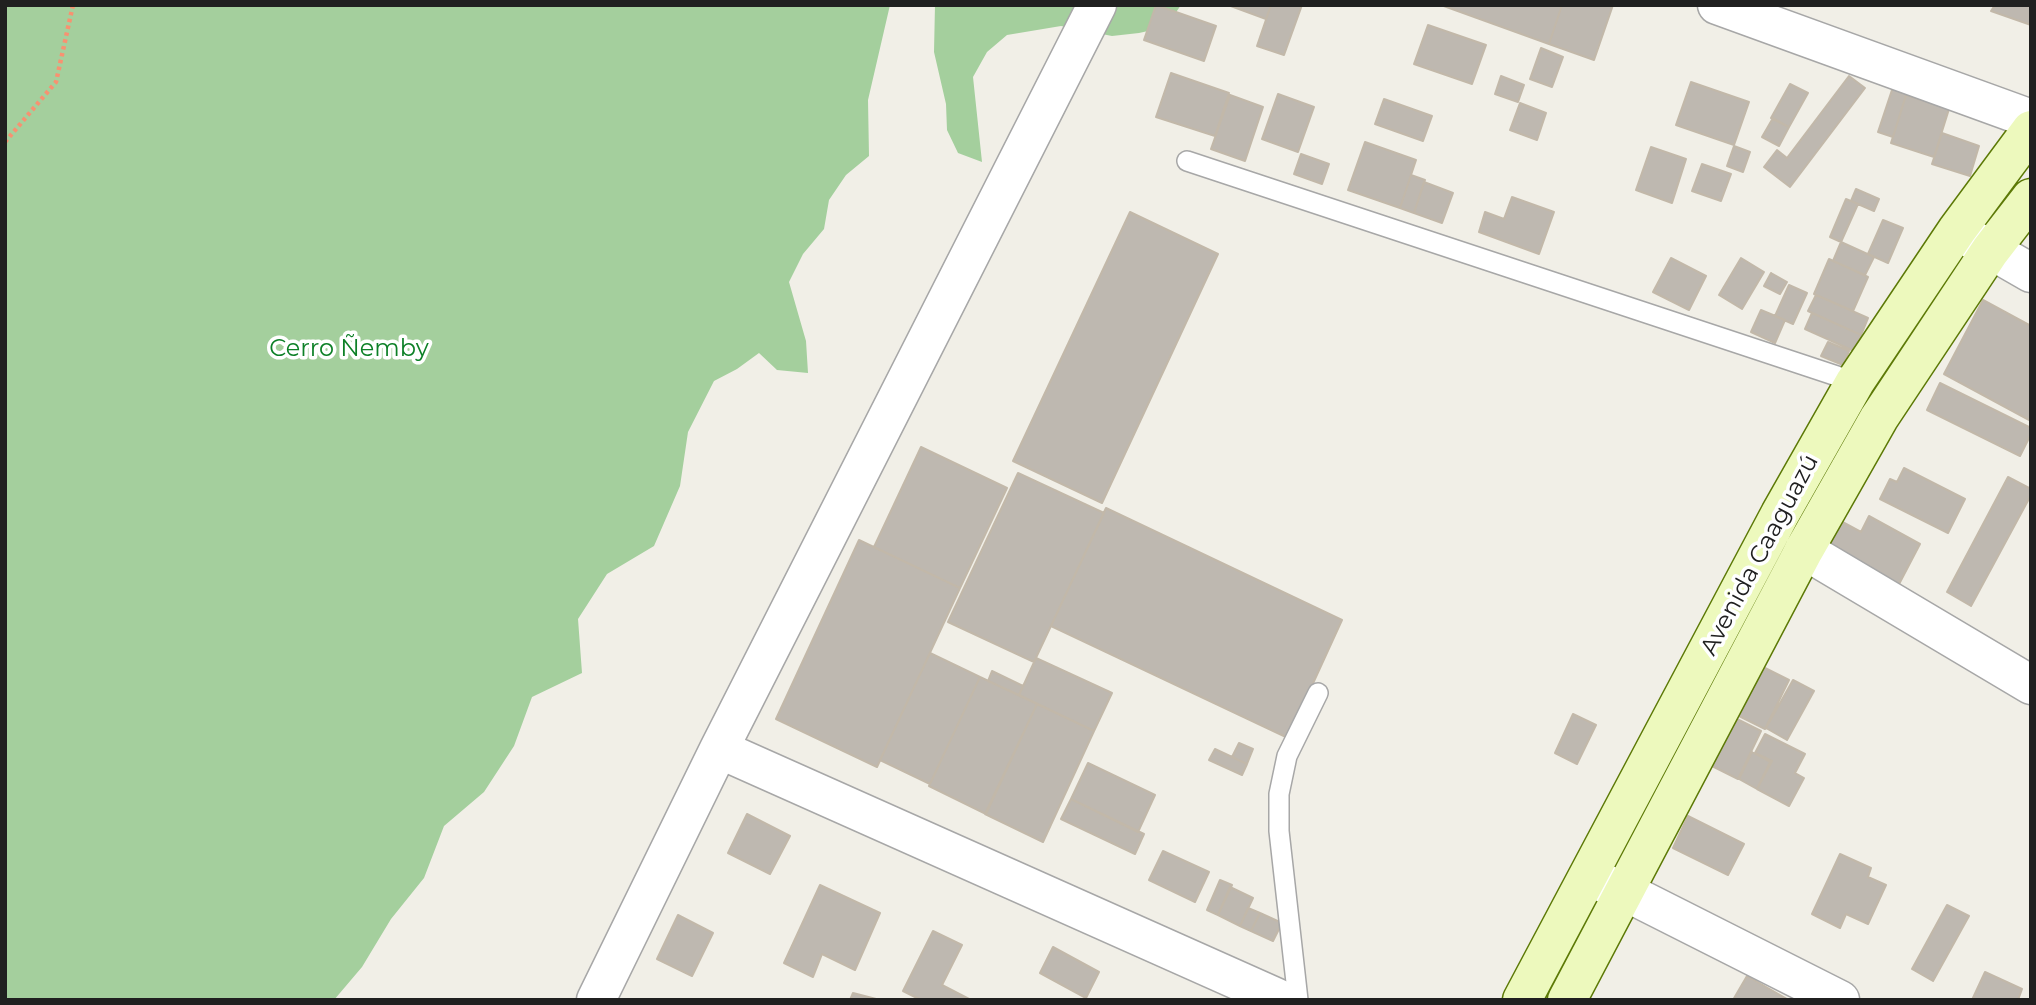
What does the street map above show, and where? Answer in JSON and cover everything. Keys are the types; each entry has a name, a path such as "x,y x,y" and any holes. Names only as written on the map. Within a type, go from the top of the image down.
{"street":[{"path":"596,1000 719,749 1097,5"},
{"path":"1717,5 2031,119"},
{"name":"Avenida Caaguazú","path":"1522,1000 1780,514 1855,382 1957,230 2031,130"},
{"name":"Avenida Caaguazú","path":"1567,1000 1804,550 1879,418 1990,251 2031,198"},
{"path":"1957,230 2031,273"},
{"path":"1804,550 2031,685"},
{"path":"719,749 1282,1000"},
{"path":"1588,877 1624,891 1840,1000"}],"lane":[{"path":"1187,161 1855,382"},
{"path":"1298,1000 1279,831 1279,794 1287,756 1318,693"}],"path":[{"path":"5,142 56,82 73,5"}],"green space":[{"name":"Cerro Ñemby","path":"5,5 890,5 868,100 869,156 846,175 829,200 824,229 803,254 789,282 806,341 808,373 777,370 759,353 714,381 688,432 680,486 654,546 607,574 578,619 582,673 532,697 514,746 484,792 444,826 424,878 391,919 362,967 334,1000 5,1000"},
{"path":"935,5 1181,5 1166,27 1139,33 1112,36 1061,26 1007,35 987,52 973,77 982,162 958,153 947,130 946,104 934,52"}],"building":[{"path":"1156,5 1216,26 1204,61 1144,40"},
{"path":"1228,5 1271,5 1266,19"},
{"path":"1271,5 1302,5 1284,55 1257,46"},
{"path":"1441,5 1562,5 1549,44"},
{"path":"1562,5 1613,5 1594,60 1549,44"},
{"path":"1995,5 2031,5 2031,25 1991,11"},
{"path":"1428,25 1486,45 1472,84 1414,64"},
{"path":"1541,48 1563,57 1552,87 1530,79"},
{"path":"1171,73 1229,93 1215,136 1156,117"},
{"path":"1501,76 1524,85 1518,102 1495,94"},
{"path":"1849,76 1865,88 1790,187 1764,167 1777,150 1787,158"},
{"path":"1691,82 1749,102 1734,145 1676,125"},
{"path":"1790,84 1808,93 1789,127 1771,118"},
{"path":"1893,87 1907,92 1893,137 1878,132"},
{"path":"1278,94 1314,107 1298,152 1262,139"},
{"path":"1230,95 1263,107 1245,161 1211,149"},
{"path":"1906,95 1949,109 1934,157 1891,143"},
{"path":"1384,99 1432,116 1423,141 1375,124"},
{"path":"1520,103 1546,113 1537,140 1510,130"},
{"path":"1773,118 1789,127 1779,146 1762,137"},
{"path":"1942,133 1979,146 1970,176 1932,164"},
{"path":"1365,142 1416,160 1400,208 1348,190"},
{"path":"1734,146 1750,152 1743,172 1727,166"},
{"path":"1651,147 1686,159 1672,203 1636,190"},
{"path":"1301,154 1329,164 1322,184 1294,174"},
{"path":"1702,164 1731,174 1721,201 1692,191"},
{"path":"1411,175 1425,180 1414,213 1400,208"},
{"path":"1424,182 1453,193 1442,223 1414,213"},
{"path":"1856,189 1879,199 1874,211 1851,201"},
{"path":"1512,197 1554,212 1539,254 1479,232 1485,212 1504,219"},
{"path":"1846,199 1858,204 1841,242 1830,237"},
{"path":"1130,212 1218,254 1102,503 1013,461"},
{"path":"1883,220 1903,228 1888,263 1868,254"},
{"path":"1841,242 1874,257 1865,275 1833,261"},
{"path":"1671,258 1706,276 1689,310 1653,292"},
{"path":"1741,258 1764,272 1742,309 1719,295"},
{"path":"1829,259 1868,277 1853,311 1814,294"},
{"path":"1771,273 1787,282 1780,294 1764,286"},
{"path":"1789,285 1807,293 1793,324 1775,316"},
{"path":"1816,295 1868,318 1861,335 1808,311"},
{"path":"1983,300 2031,326 2031,421 1944,374"},
{"path":"1761,310 1785,320 1775,343 1751,332"},
{"path":"1812,313 1861,335 1854,351 1805,329"},
{"path":"1828,342 1849,351 1843,365 1821,356"},
{"path":"1940,383 2031,428 2031,434 2020,456 1927,410"},
{"path":"921,447 1007,488 960,588 874,547"},
{"path":"1904,468 1965,499 1948,533 1880,499 1890,479 1897,482"},
{"path":"1018,473 1104,513 1034,662 948,622"},
{"path":"2008,477 2031,489 2031,495 1971,606 1947,592"},
{"path":"1106,508 1342,620 1288,738 1051,626"},
{"path":"1869,516 1920,544 1897,588 1823,548 1837,519 1861,532"},
{"path":"859,540 960,588 877,767 776,719"},
{"path":"930,653 980,677 930,784 880,760"},
{"path":"1036,658 1112,693 1094,731 1019,695"},
{"path":"1759,665 1789,680 1765,729 1735,714"},
{"path":"992,671 1023,686 1019,695 988,681"},
{"path":"980,677 1037,704 986,814 929,786"},
{"path":"1793,680 1814,691 1787,740 1766,728"},
{"path":"1037,704 1094,731 1043,842 985,814"},
{"path":"1573,714 1596,725 1577,764 1555,753"},
{"path":"1733,717 1761,731 1738,779 1710,765"},
{"path":"1765,734 1805,754 1795,773 1804,778 1789,806 1757,789 1772,761 1755,753"},
{"path":"1239,743 1253,749 1247,764 1232,757"},
{"path":"1215,749 1247,764 1242,775 1209,760"},
{"path":"1752,752 1770,762 1757,789 1739,779"},
{"path":"1088,763 1155,795 1138,832 1071,799"},
{"path":"1071,799 1144,834 1135,854 1061,819"},
{"path":"747,814 790,836 770,874 728,853"},
{"path":"1688,816 1744,844 1728,875 1673,848"},
{"path":"1163,851 1209,872 1195,902 1149,880"},
{"path":"1840,854 1871,868 1868,877 1886,885 1868,924 1846,914 1840,928 1812,914"},
{"path":"1220,880 1232,885 1218,915 1207,910"},
{"path":"820,885 880,913 855,970 822,954 813,977 784,963"},
{"path":"1230,887 1253,898 1240,926 1218,915"},
{"path":"1947,905 1969,916 1933,981 1912,969"},
{"path":"1248,908 1260,913 1251,931 1240,926"},
{"path":"1260,913 1282,923 1273,941 1251,931"},
{"path":"678,915 713,933 692,976 657,959"},
{"path":"933,931 962,945 942,985 971,1000 921,1000 903,991"},
{"path":"1053,947 1099,972 1086,998 1040,973"},
{"path":"1985,972 2022,989 2018,1000 1972,1000"},
{"path":"1747,976 1787,999 1787,1000 1733,1000"},
{"path":"853,993 880,1000 850,1000"}]}
